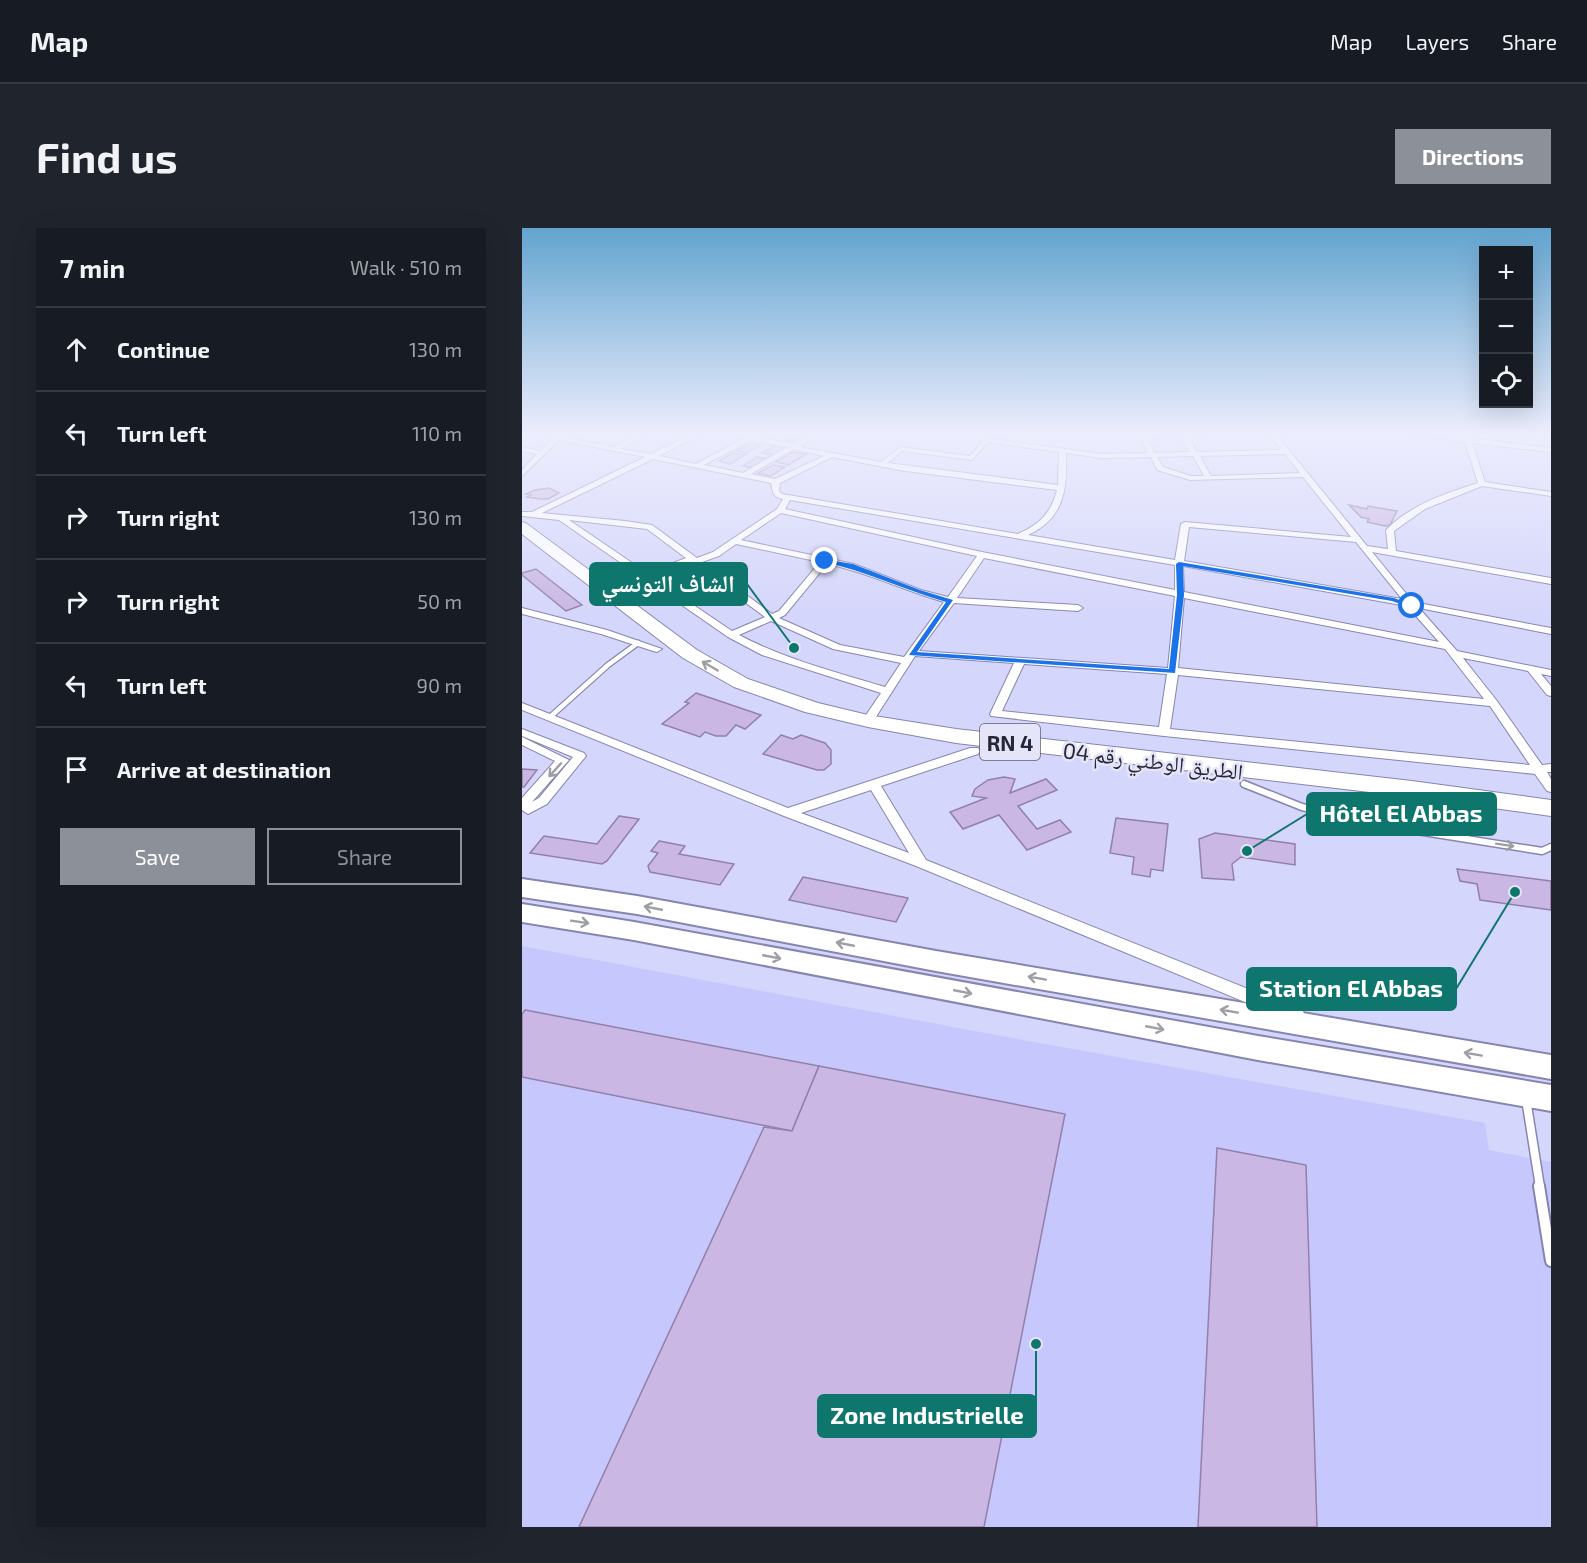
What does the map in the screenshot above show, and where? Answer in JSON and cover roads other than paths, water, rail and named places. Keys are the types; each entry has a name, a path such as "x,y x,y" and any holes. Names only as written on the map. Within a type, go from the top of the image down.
{"highway":[{"name":"الطريق الوطني رقم 04","path":"527,521 690,654 772,695 812,708 868,721 956,736 1412,789 1551,808"},
{"name":"الطريق الوطني رقم 04","path":"522,544 647,646 720,690 791,716 899,740 974,751 1551,820"}],"main road":[{"path":"522,888 637,904 936,961 1328,1028 1521,1077 1551,1098"},
{"path":"522,913 634,931 1258,1048 1521,1077 1551,1067"}],"street":[{"path":"527,521 580,494"},
{"path":"776,494 787,498 1394,600 1412,606 1551,631"},
{"path":"1018,537 1043,524 1054,511 1060,494"},
{"path":"1321,494 1493,703 1551,788"},
{"path":"1392,552 1390,530 1407,514 1452,494"},
{"path":"645,577 686,561 697,561 716,554 780,510 787,498"},
{"path":"780,510 982,555 1451,650 1551,674"},
{"path":"522,514 527,521"},
{"path":"527,521 561,519 625,522 649,527 772,618 837,646 909,657 1173,672 1493,703"},
{"path":"561,519 731,635 766,653 799,665 886,691"},
{"path":"1164,732 1173,672 1180,595 1179,564 1185,524 1363,544 1392,552 1551,581"},
{"path":"733,541 851,566 918,592 951,600 1078,608"},
{"path":"868,721 909,657 982,555"},
{"path":"731,635 782,613 825,561"},
{"path":"522,611 647,646"},
{"path":"1020,662 995,714 1537,770 1551,768"},
{"path":"1532,670 1551,693"},
{"path":"522,706 788,813 921,863 1328,1028"},
{"path":"522,732 580,756 543,801 528,810 525,802 563,760 522,741"},
{"path":"788,813 974,751"},
{"path":"874,784 921,863"}],"lane":[{"path":"550,717 608,665 647,646"},
{"path":"1244,784 1302,807 1386,826 1542,851 1551,848"},
{"path":"1521,1077 1546,1206 1551,1261"}],"place":[{"name":"الشاف التونسي","path":"794,648"},
{"name":"Hôtel El Abbas","path":"1247,851"},
{"name":"Station El Abbas","path":"1515,892"},
{"name":"Zone Industrielle","path":"1036,1344"}]}
